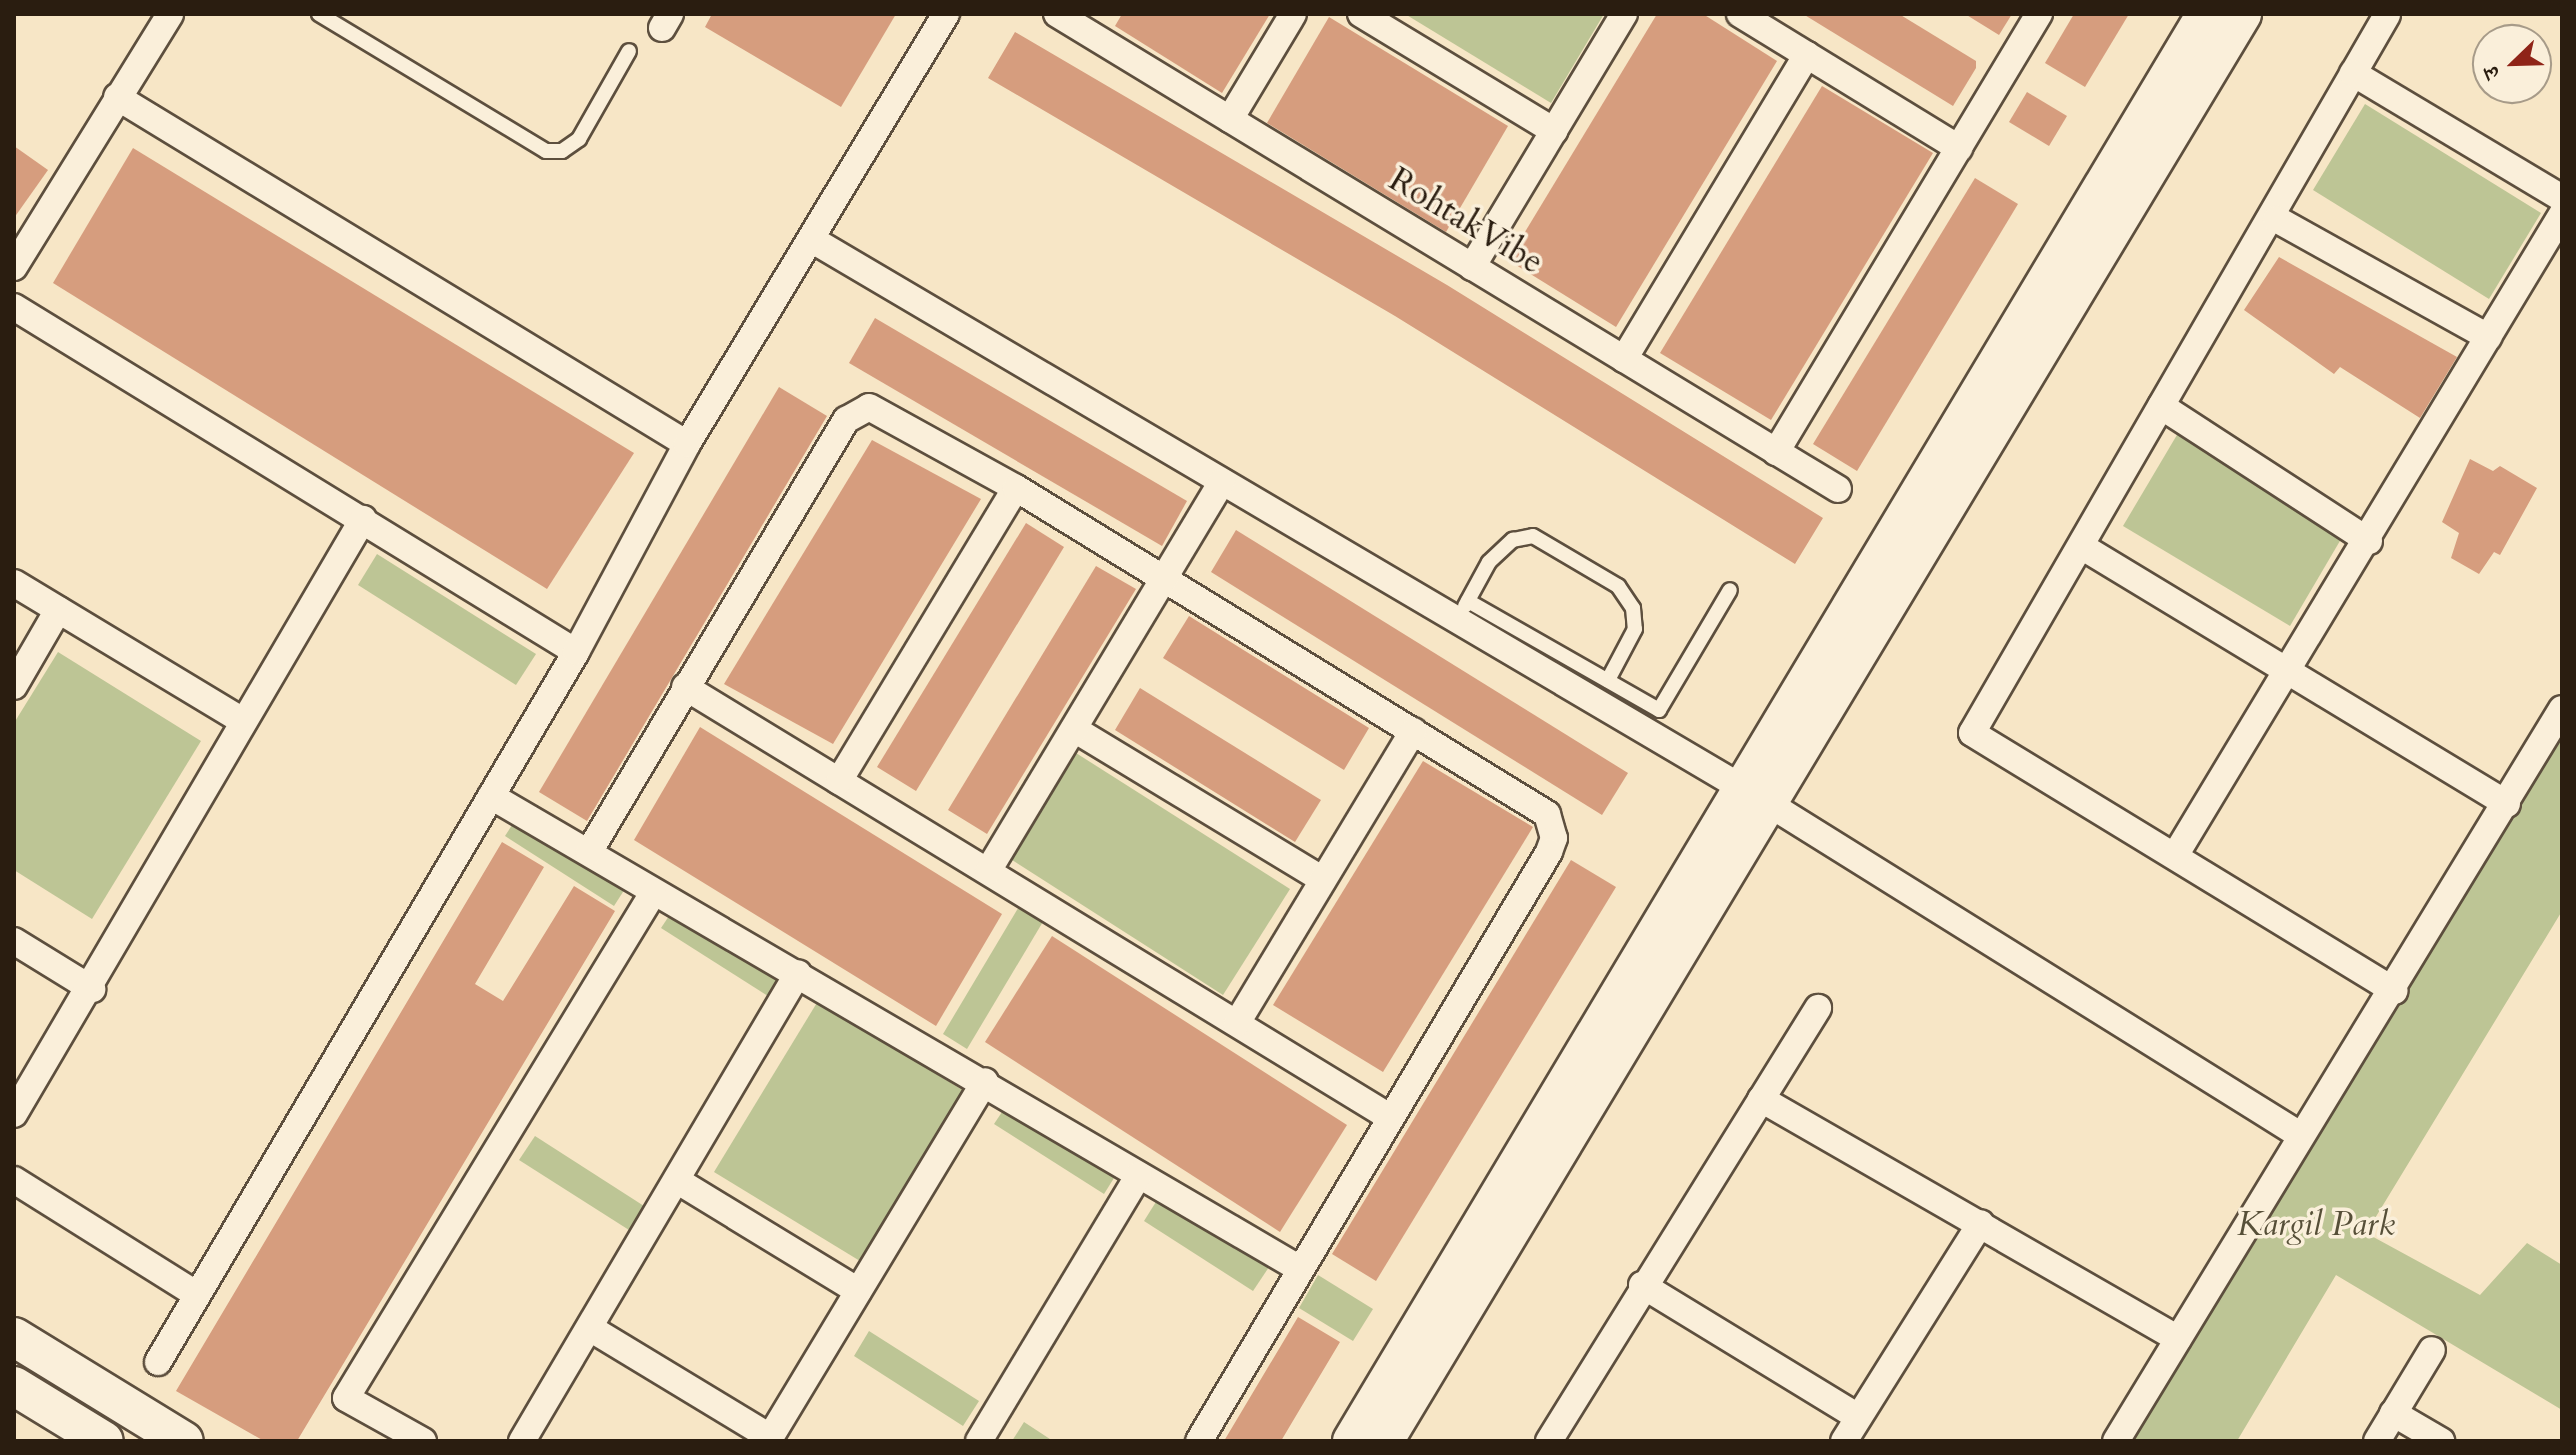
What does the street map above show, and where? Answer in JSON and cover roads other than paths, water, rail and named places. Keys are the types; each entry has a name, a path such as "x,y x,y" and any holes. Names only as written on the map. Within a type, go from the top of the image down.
{"main road":[{"path":"1384,1441 1752,795 2206,14"},
{"path":"1352,1441 1752,795 2242,14"},
{"path":"14,1337 184,1441"},
{"path":"14,1386 104,1441"}],"street":[{"path":"14,267 170,14"},
{"path":"158,1362 194,1293 576,652 687,444 946,14"},
{"path":"1230,119 1293,14"},
{"path":"1361,14 1554,131"},
{"path":"1472,267 1624,14"},
{"path":"1740,14 1959,148"},
{"path":"1776,452 2039,14"},
{"path":"2387,15 2276,219 2161,406 1972,733 2176,854 2394,991"},
{"name":"RohtakVibe","path":"1073,18 1230,119 1838,489"},
{"path":"1624,359 1807,55"},
{"path":"2353,73 2562,198"},
{"path":"117,97 687,444"},
{"path":"2176,854 2291,672 2562,214"},
{"path":"2276,219 2488,337"},
{"path":"811,239 1222,482 1462,611 2300,1135"},
{"path":"14,307 576,652"},
{"path":"2161,406 2369,541"},
{"path":"589,852 685,687 858,410 880,410 1016,488 1413,731 1523,794 1547,814 1554,838 1199,1441"},
{"path":"988,871 1222,482"},
{"path":"839,781 1016,488"},
{"path":"14,1114 92,989 243,721 363,519"},
{"path":"2081,546 2507,804"},
{"path":"14,583 243,721"},
{"path":"14,686 58,610"},
{"path":"685,687 1391,1118"},
{"path":"2116,1441 2300,1135 2394,991 2562,709"},
{"path":"1074,729 1323,880"},
{"path":"1237,1023 1413,731"},
{"path":"491,796 653,893 985,1081 1300,1269"},
{"path":"423,1441 346,1398 653,893"},
{"path":"14,941 92,989"},
{"path":"522,1441 798,973"},
{"path":"1549,1441 1642,1285 1818,1008"},
{"path":"590,1328 769,1439 985,1081"},
{"path":"1761,1099 2178,1339"},
{"path":"979,1441 1139,1175"},
{"path":"14,1180 194,1293"},
{"path":"678,1181 858,1291"},
{"path":"1844,1441 1981,1223"},
{"path":"1642,1285 1858,1417"},
{"path":"2377,1441 2432,1350"},
{"path":"2393,1413 2441,1441"}],"lane":[{"path":"322,15 546,151 562,151 579,139 629,51"},
{"path":"1608,680 1635,629 1633,608 1618,586 1533,536 1513,540 1489,562 1462,611 1608,680 1659,710 1730,590"}],"park label":[{"name":"Kargil Park","path":"2316,1225"}]}
